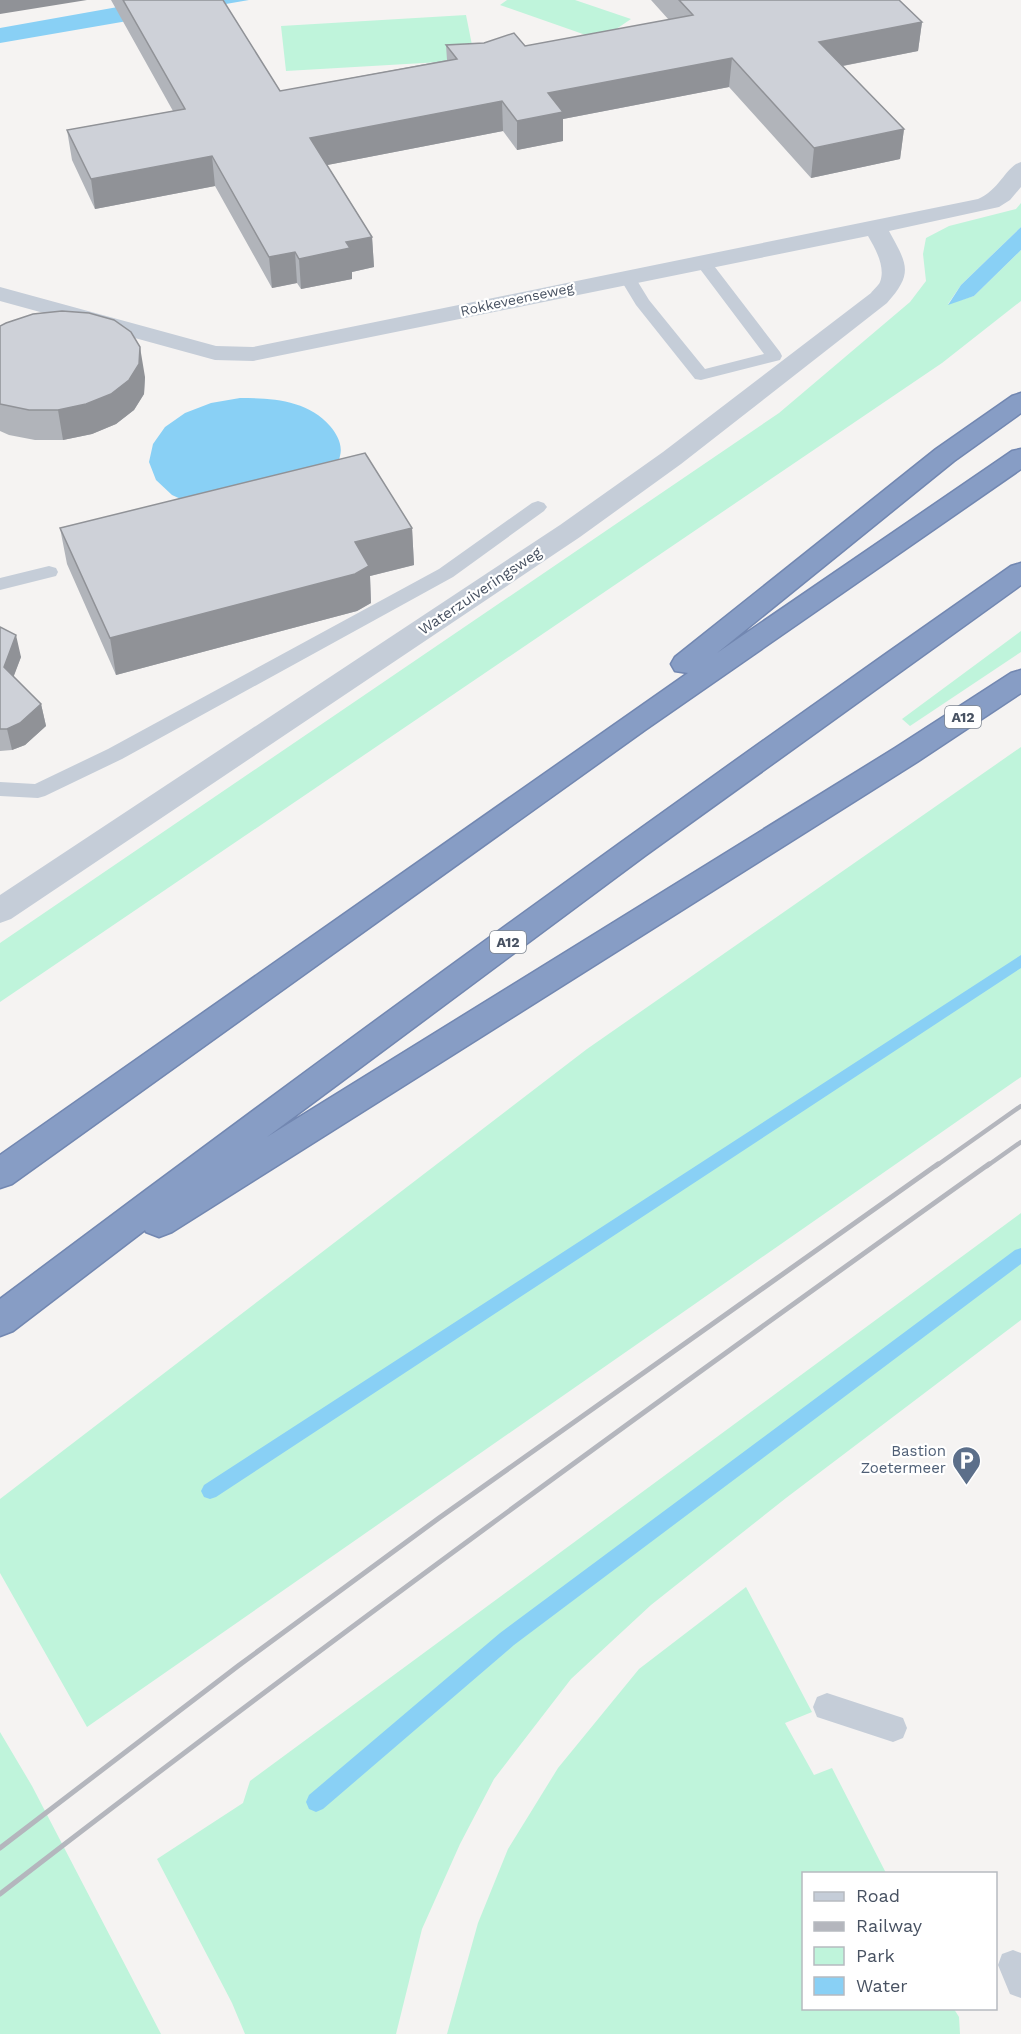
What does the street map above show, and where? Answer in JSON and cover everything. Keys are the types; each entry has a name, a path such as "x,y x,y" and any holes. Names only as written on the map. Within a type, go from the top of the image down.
{"highway":[{"path":"438,862 945,455 1021,400"},
{"path":"0,1174 438,862 830,587 1021,457"},
{"name":"A12","path":"0,1321 194,1173 591,880 1021,572"},
{"name":"A12","path":"0,1321 906,755 1021,680"}],"street":[{"name":"Rokkeveenseweg","path":"0,294 215,353 253,354 992,202 1008,192 1021,169"},
{"name":"Waterzuiveringsweg","path":"0,911 570,531 789,370 879,298 892,283 893,269 889,253 874,225"}],"lane":[{"path":"627,277 642,302 701,375 774,356 702,261"},
{"path":"0,789 38,791 115,754 446,573 538,507"},
{"path":"0,584 49,572"},
{"path":"827,1707 893,1728"}],"green space":[{"path":"507,0 575,0 631,19 600,40 500,5"},
{"path":"466,15 475,60 286,71 281,26"},
{"path":"1021,203 1021,227 961,285 948,304 974,296 1021,250 1021,301 942,363 0,1002 0,943 779,413 910,302 926,281 923,254 926,238 949,226 1016,209"},
{"path":"1021,631 1021,652 910,726 902,719"},
{"path":"1021,747 1021,1077 87,1727 0,1573 0,1499 587,1049"},
{"path":"1021,1213 1021,1320 786,1498 651,1605 571,1679 494,1779 460,1844 422,1929 396,2034 245,2034 232,2003 157,1859 243,1803 250,1781"},
{"path":"746,1587 812,1712 785,1723 814,1775 832,1768 885,1872 802,1872 802,2010 955,2010 959,2017 960,2034 447,2034 478,1923 508,1849 558,1768 639,1669"},
{"path":"0,1732 32,1786 161,2034 0,2034"}],"water":[{"path":"157,0 249,0 0,43 0,28"},
{"path":"1021,227 1021,250 974,296 948,305 961,285"},
{"path":"240,398 289,402 321,417 333,429 340,444 341,452 334,473 196,506 172,495 156,480 149,462 153,444 165,427 185,413 211,403"}],"building":[{"path":"123,0 223,0 280,91 457,59 446,45 484,43 514,33 525,46 693,15 679,0 899,0 922,22 819,42 904,129 814,148 732,58 548,93 563,112 517,121 502,101 310,138 372,237 346,242 350,248 299,259 295,252 269,257 212,156 91,179 67,130 185,109"},
{"path":"62,311 89,313 114,320 131,332 140,347 139,364 129,380 111,394 86,404 58,410 29,410 0,404 0,326 33,314"},
{"path":"365,453 412,528 355,542 369,566 355,574 110,638 60,528"},
{"path":"0,627 16,635 4,667 41,704 20,723 7,729 0,729"}],"waterway":[{"path":"210,1491 1021,961"},
{"path":"316,1802 507,1639 1021,1255"}],"railway":[{"path":"936,1166 1021,1106"},
{"path":"987,1166 1021,1142"},
{"path":"0,1848 238,1666 439,1518 938,1164"},
{"path":"0,1894 491,1524 989,1164"}],"place":[{"name":"Bastion Zoetermeer","path":"967,1486"}]}
